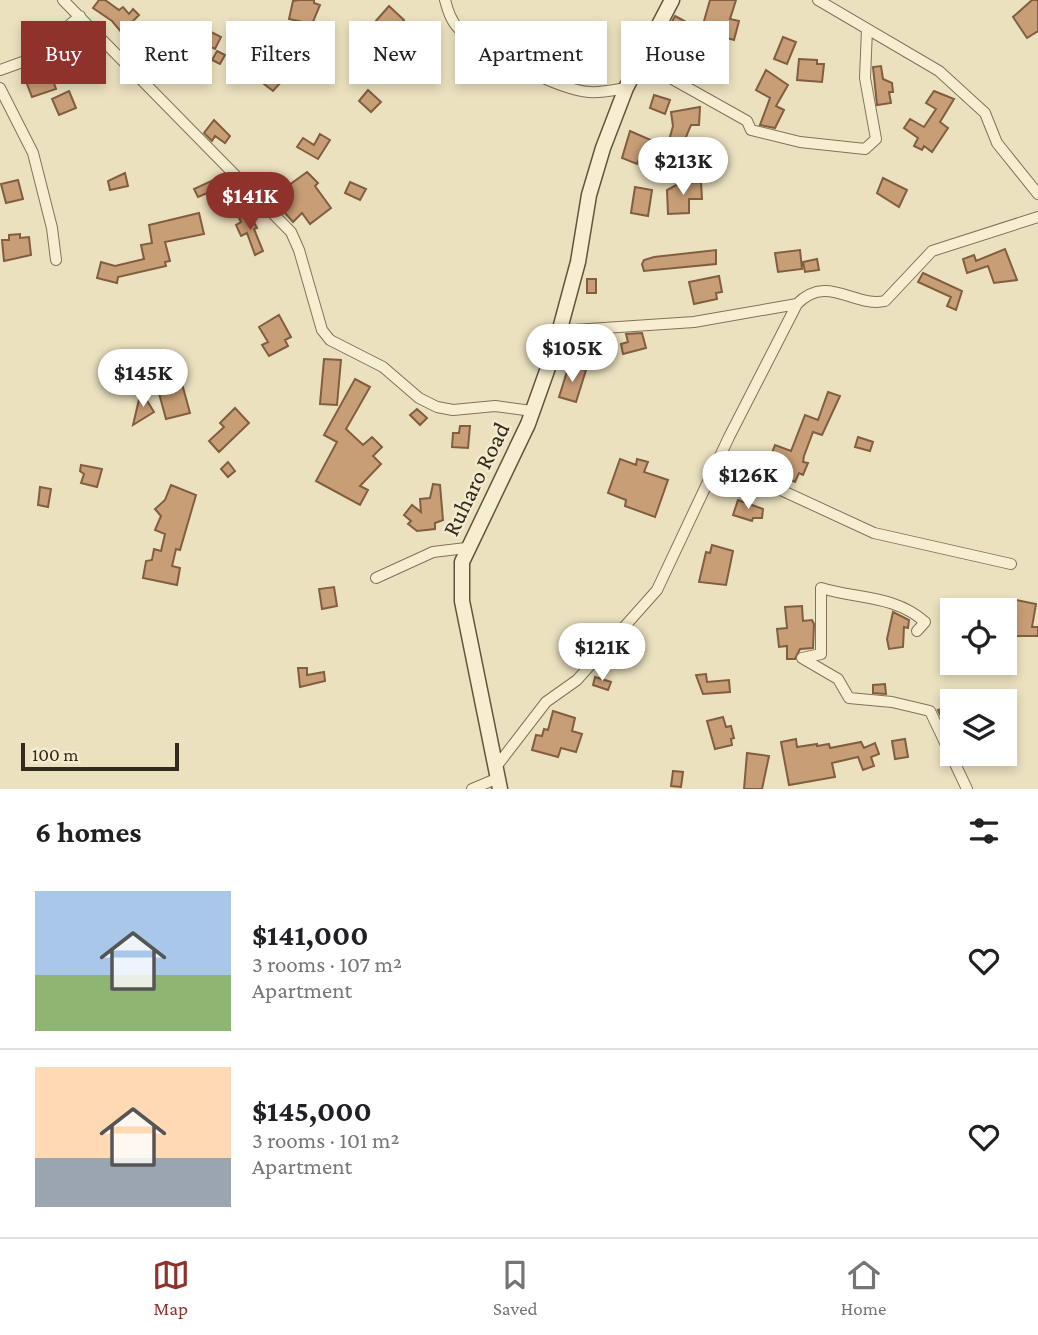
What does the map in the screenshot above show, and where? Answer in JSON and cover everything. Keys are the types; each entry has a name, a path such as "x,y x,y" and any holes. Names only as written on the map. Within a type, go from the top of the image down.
{"street":[{"path":"64,0 290,232 299,250 322,330 330,340 383,367 419,398 437,407 453,410 495,406 533,411"},
{"path":"445,0 451,18 470,38 545,79 568,89 589,92 626,88"},
{"name":"Ruharo Road","path":"660,21 671,0"},
{"path":"818,0 939,71 985,113 997,143 1038,194"},
{"path":"0,71 28,61 80,16"},
{"path":"681,84 747,121 751,130 800,142 865,149 876,139 865,78 867,29"},
{"name":"Ruharo Road","path":"498,778 462,600 460,574 466,548 533,411 578,262 592,181 628,84"},
{"path":"0,88 33,153 52,229 56,260"},
{"path":"472,789 498,778 546,702 577,680 654,594 797,304 805,296 818,292 841,292 878,302 885,301 932,251 1038,217"},
{"path":"559,331 694,322 797,304"},
{"path":"718,461 874,533 1011,564"},
{"path":"376,578 433,552 466,548"},
{"path":"917,631 925,622 895,601 846,595 821,587 821,654 802,658 838,679 849,698 892,702 930,711 967,789"}],"building":[{"path":"99,0 105,0 119,10 123,7 129,14 133,9 139,15 133,21 120,21 120,31 112,21 93,8"},
{"path":"314,0 314,3 320,5 313,21 289,19 293,1"},
{"path":"710,0 736,0 730,19 739,21 734,40 729,39 729,21 704,21"},
{"path":"1032,0 1038,0 1038,31 1027,38 1013,17"},
{"path":"389,6 404,20 403,21 376,21"},
{"path":"212,32 221,37 215,49 212,48"},
{"path":"783,37 796,42 787,64 774,59"},
{"path":"217,51 225,55 220,64 212,60"},
{"path":"799,59 817,60 817,64 824,64 822,82 797,80"},
{"path":"881,66 883,79 892,83 893,92 889,92 891,103 877,105 873,67"},
{"path":"766,70 788,85 776,106 784,110 775,128 760,125 770,98 756,90"},
{"path":"27,84 54,84 56,89 32,97"},
{"path":"264,84 279,84 273,91"},
{"path":"368,90 381,102 371,112 359,101"},
{"path":"69,91 76,108 59,115 52,99"},
{"path":"934,91 954,99 940,122 948,128 932,152 924,146 922,150 914,146 918,138 904,128 910,119 924,127 936,109 926,103"},
{"path":"654,95 670,100 665,114 650,108"},
{"path":"700,107 699,125 691,125 678,156 666,151 673,126 671,112"},
{"path":"214,120 230,136 225,143 215,136 212,141 204,133"},
{"path":"630,131 653,141 648,152 643,150 637,164 622,158"},
{"path":"320,134 330,140 318,159 297,147 303,138 314,145"},
{"path":"307,172 318,183 315,186 331,208 310,224 302,213 293,222 276,203 288,192 285,188"},
{"path":"125,173 128,186 110,190 108,181"},
{"path":"220,177 224,186 198,197 194,189"},
{"path":"883,178 907,190 899,207 877,193"},
{"path":"18,180 23,199 6,203 1,184"},
{"path":"350,182 366,189 360,200 345,193"},
{"path":"701,182 702,199 689,199 689,213 668,214 667,190 680,183"},
{"path":"635,187 652,190 648,216 631,213"},
{"path":"199,213 204,234 165,242 170,261 165,262 166,266 118,277 117,283 97,278 101,262 115,266 144,259 141,245 152,243 149,225"},
{"path":"249,213 257,228 254,229 263,251 255,255 247,233 241,236 236,225 241,222 239,218"},
{"path":"20,234 20,238 29,237 31,255 4,261 2,240 9,240 9,235"},
{"path":"1005,249 1017,280 994,283 988,266 967,273 963,259 974,255 976,261"},
{"path":"716,250 716,264 644,271 642,264 644,260 654,257"},
{"path":"800,250 802,269 778,272 775,253"},
{"path":"817,259 819,270 805,272 803,262"},
{"path":"923,273 962,291 956,310 947,306 951,297 918,282"},
{"path":"719,276 722,292 716,293 717,299 694,304 689,282"},
{"path":"587,279 596,279 596,293 587,293"},
{"path":"279,315 291,337 285,340 288,346 269,356 262,345 268,342 259,327"},
{"path":"642,333 646,348 623,354 621,344 628,342 626,334"},
{"path":"324,359 341,360 337,405 320,404"},
{"path":"569,365 586,370 576,402 559,397"},
{"path":"355,379 370,387 346,429 363,445 372,437 382,447 373,456 381,464 360,486 368,490 360,505 316,481 337,442 324,435"},
{"path":"181,380 190,413 166,419 157,386"},
{"path":"141,391 154,412 133,425"},
{"path":"828,392 840,396 822,435 813,432 804,456 803,462 808,463 803,475 799,473 795,482 779,475 780,471 767,466 775,445 791,451 805,415 818,420"},
{"path":"235,408 249,423 219,452 209,441 224,427 220,423"},
{"path":"417,409 427,418 420,425 410,415"},
{"path":"460,426 470,426 468,448 452,447 453,433 459,433"},
{"path":"858,437 873,442 870,451 855,447"},
{"path":"620,459 636,465 637,459 648,462 644,472 668,480 655,517 625,506 626,500 608,493"},
{"path":"228,462 235,471 228,477 221,469"},
{"path":"81,465 102,469 97,487 81,483 84,474 80,471"},
{"path":"433,484 440,485 443,520 435,523 435,529 417,531 408,524 411,521 404,515 412,505 421,512 420,499 430,498"},
{"path":"171,485 196,495 180,550 176,549 172,566 180,568 177,585 143,578 146,561 152,560 154,549 161,551 165,534 155,530 161,516 155,509 165,500"},
{"path":"40,487 51,489 48,507 38,505"},
{"path":"738,500 763,509 762,518 753,518 752,521 733,515"},
{"path":"712,545 733,551 726,585 699,582 706,552 710,553"},
{"path":"334,587 337,606 322,609 319,589"},
{"path":"1017,600 1036,604 1032,627 1038,627 1038,636 1017,636"},
{"path":"802,606 803,621 812,620 814,624 813,648 800,649 795,659 787,659 787,646 779,647 777,629 787,628 785,607"},
{"path":"893,612 909,620 908,628 904,627 903,647 889,649 887,639"},
{"path":"578,650 585,657 578,665 571,658"},
{"path":"298,668 307,668 307,675 324,672 325,681 300,687"},
{"path":"706,674 707,682 729,680 730,692 703,694 696,675"},
{"path":"595,677 611,682 608,690 593,685"},
{"path":"885,684 886,694 873,693 873,685"},
{"path":"553,711 575,718 572,731 582,734 576,752 561,748 558,757 532,750 536,735 542,736 544,729 548,730"},
{"path":"723,717 726,727 731,726 734,738 731,739 732,745 715,749 707,721"},
{"path":"796,739 797,747 829,744 830,748 861,742 864,748 875,743 879,754 871,757 874,766 863,770 858,757 832,763 835,777 789,785 781,742"},
{"path":"905,739 908,757 895,759 892,741"},
{"path":"747,753 769,756 762,789 744,789"},
{"path":"673,771 683,772 681,787 671,786"}]}
